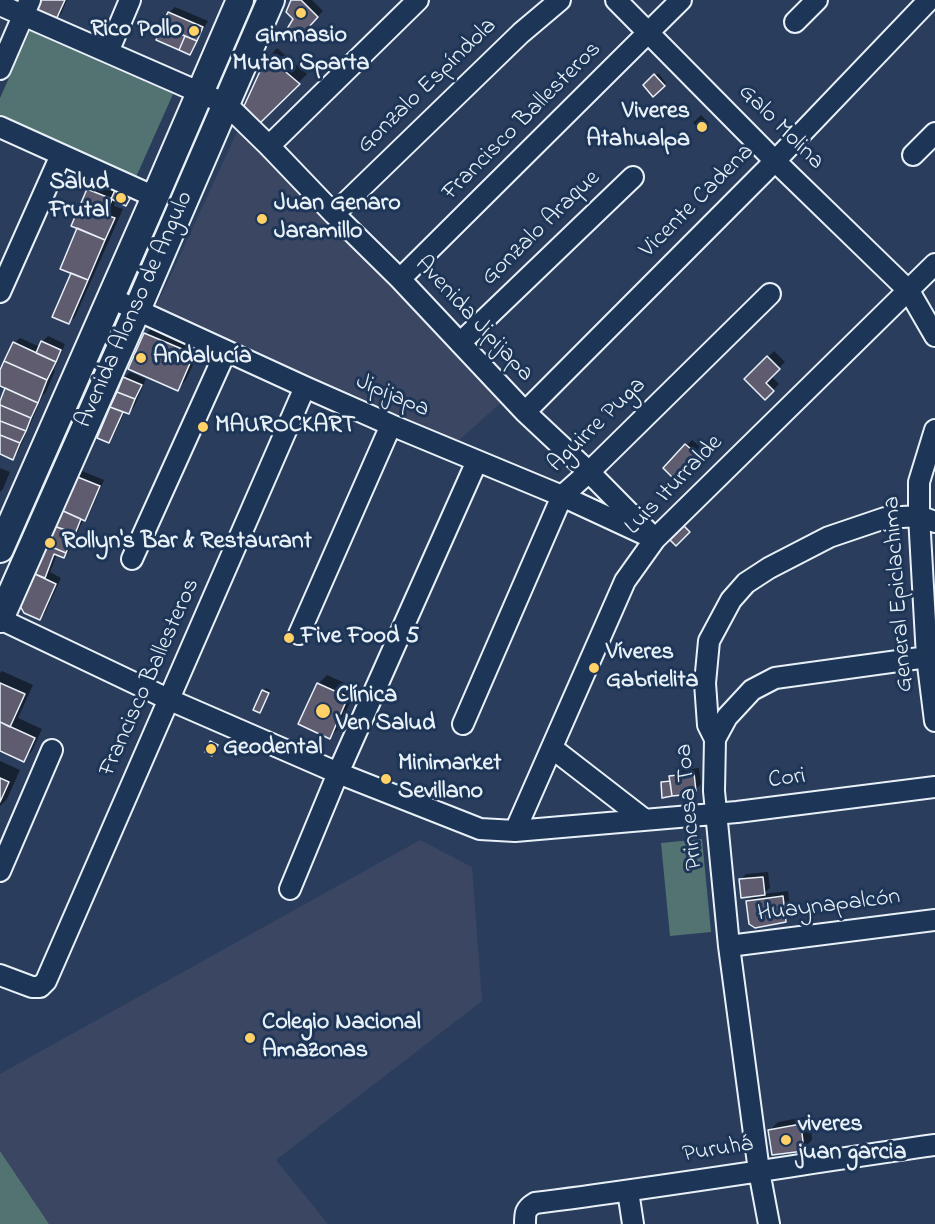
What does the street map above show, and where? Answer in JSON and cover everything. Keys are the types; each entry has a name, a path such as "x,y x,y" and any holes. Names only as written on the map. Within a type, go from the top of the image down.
{"main road":[{"name":"Avenida Alonso de Angulo","path":"0,549 240,0"},
{"name":"Avenida Alonso de Angulo","path":"0,619 138,310 271,0"}],"street":[{"path":"108,52 130,0"},
{"path":"269,146 418,0"},
{"name":"Gonzalo Espíndola","path":"334,214 521,33 560,0"},
{"name":"Galo Molina","path":"616,0 775,161 909,291"},
{"name":"Francisco Ballesteros","path":"400,279 681,0"},
{"path":"795,22 817,0"},
{"name":"Vicente Cadena","path":"525,412 775,161 929,0"},
{"name":"Avenida Jipijapa","path":"0,5 27,8 108,52 226,105 400,279 525,412 589,472 655,539"},
{"path":"0,69 27,8"},
{"path":"0,127 155,197"},
{"path":"913,155 935,133"},
{"path":"0,292 61,155"},
{"name":"Gonzalo Araque","path":"460,343 633,177"},
{"name":"Luis Iturralde","path":"515,831 626,581 655,539 935,264"},
{"path":"909,291 935,336"},
{"name":"Aguirre Puga","path":"463,724 562,496 770,294"},
{"name":"Jipijapa","path":"111,298 305,387 562,496 655,539"},
{"path":"132,559 226,351"},
{"name":"Francisco Ballesteros","path":"0,975 32,987 40,987 46,981 305,387"},
{"path":"299,634 391,425"},
{"name":"General Epiclachima","path":"935,430 919,482 927,519 927,657 935,721"},
{"path":"290,889 338,773 477,461"},
{"name":"Princesa Toa","path":"769,1224 759,1171 729,946 714,791 715,739 708,725 705,682 709,641 731,600 746,583 769,568 829,537 885,518 927,519"},
{"name":"Cori","path":"0,619 170,700 338,773 480,829 515,831 716,814 935,787"},
{"path":"715,739 727,717 752,690 775,678 927,657"},
{"path":"552,747 645,820"},
{"path":"0,871 52,750"},
{"name":"Huaynapalcón","path":"729,946 935,920"},
{"name":"Puruhá","path":"525,1224 525,1212 535,1203 935,1145"},
{"path":"628,1191 633,1224"}],"shaded area":[{"name":"Juan Genaro Jaramillo","path":"239,128 504,400 457,442 155,309"},
{"name":"Colegio Nacional Amazonas","path":"420,840 472,867 482,1001 276,1160 328,1224 49,1224 0,1151 0,1074"}],"green space":[{"path":"30,31 173,94 136,177 0,116 0,98"},
{"path":"702,839 711,932 670,936 661,843"},
{"path":"0,1151 49,1224 0,1224"}],"building":[{"path":"40,0 65,0 55,22 34,12"},
{"path":"291,0 301,0 318,17 298,39 287,29 293,19 286,12"},
{"path":"168,12 203,27 197,41 162,26"},
{"path":"162,26 185,36 179,50 156,40"},
{"path":"185,36 197,41 190,55 179,50"},
{"path":"267,56 300,84 260,123 244,106"},
{"path":"654,74 665,86 653,97 643,85"},
{"path":"87,189 112,199 106,215 115,218 105,240 71,226"},
{"name":"Salud Frutal","path":"115,190 131,197 126,206 111,199"},
{"path":"77,228 105,240 88,280 60,269"},
{"path":"71,273 88,280 69,324 52,317"},
{"path":"144,333 194,354 178,391 128,369"},
{"path":"41,341 61,350 56,362 36,353"},
{"path":"13,342 56,362 47,380 4,361"},
{"path":"767,356 780,369 766,383 774,391 765,400 744,379"},
{"path":"4,361 47,380 38,403 0,386 0,370"},
{"path":"123,377 142,385 135,399 117,392"},
{"path":"5,388 38,403 31,418 0,405"},
{"path":"117,392 135,399 129,414 110,407"},
{"path":"0,405 31,418 26,431 0,421"},
{"path":"110,407 123,412 109,443 97,438"},
{"path":"0,421 26,431 20,443 0,435"},
{"path":"0,435 20,443 13,460 0,454"},
{"path":"685,444 703,459 690,472 676,481 663,468"},
{"path":"75,476 100,486 85,521 61,510"},
{"path":"61,510 81,519 75,534 54,526"},
{"path":"54,526 74,533 66,553 47,545"},
{"path":"684,526 690,532 676,546 670,540"},
{"path":"47,545 66,553 64,558 54,554 45,578 35,574"},
{"path":"35,574 56,584 40,620 24,613 20,606"},
{"path":"0,683 25,694 10,727 0,722"},
{"name":"Clínica Ven Salud","path":"317,683 348,697 330,739 298,724"},
{"path":"262,690 269,693 260,713 253,710"},
{"path":"0,722 35,738 24,762 0,751"},
{"name":"Geodental","path":"210,741 218,745 212,756 205,752"},
{"path":"694,773 696,791 692,794 672,796 669,776"},
{"path":"0,778 9,782 0,802"},
{"path":"670,781 672,796 662,798 661,782"},
{"path":"763,877 765,895 741,898 739,879"},
{"path":"783,896 786,922 755,928 749,924 746,901"},
{"name":"viveres juan garcia","path":"801,1124 804,1151 772,1155 768,1130"}],"place":[{"name":"Gimnasio Mutan Sparta","path":"301,13"},
{"name":"Rico Pollo","path":"194,31"},
{"name":"Viveres Atahualpa","path":"702,127"},
{"name":"Salud Frutal","path":"121,198"},
{"name":"Juan Genaro Jaramillo","path":"262,219"},
{"name":"Andalucía","path":"141,358"},
{"name":"MAUROCKART","path":"203,427"},
{"name":"Rollyn's Bar & Restaurant","path":"50,543"},
{"name":"Five Food 5","path":"289,638"},
{"name":"Víveres Gabrielita","path":"594,668"},
{"name":"Clínica Ven Salud","path":"323,711"},
{"name":"Geodental","path":"211,749"},
{"name":"Minimarket Sevillano","path":"386,779"},
{"name":"Colegio Nacional Amazonas","path":"250,1038"},
{"name":"viveres juan garcia","path":"786,1140"}]}
